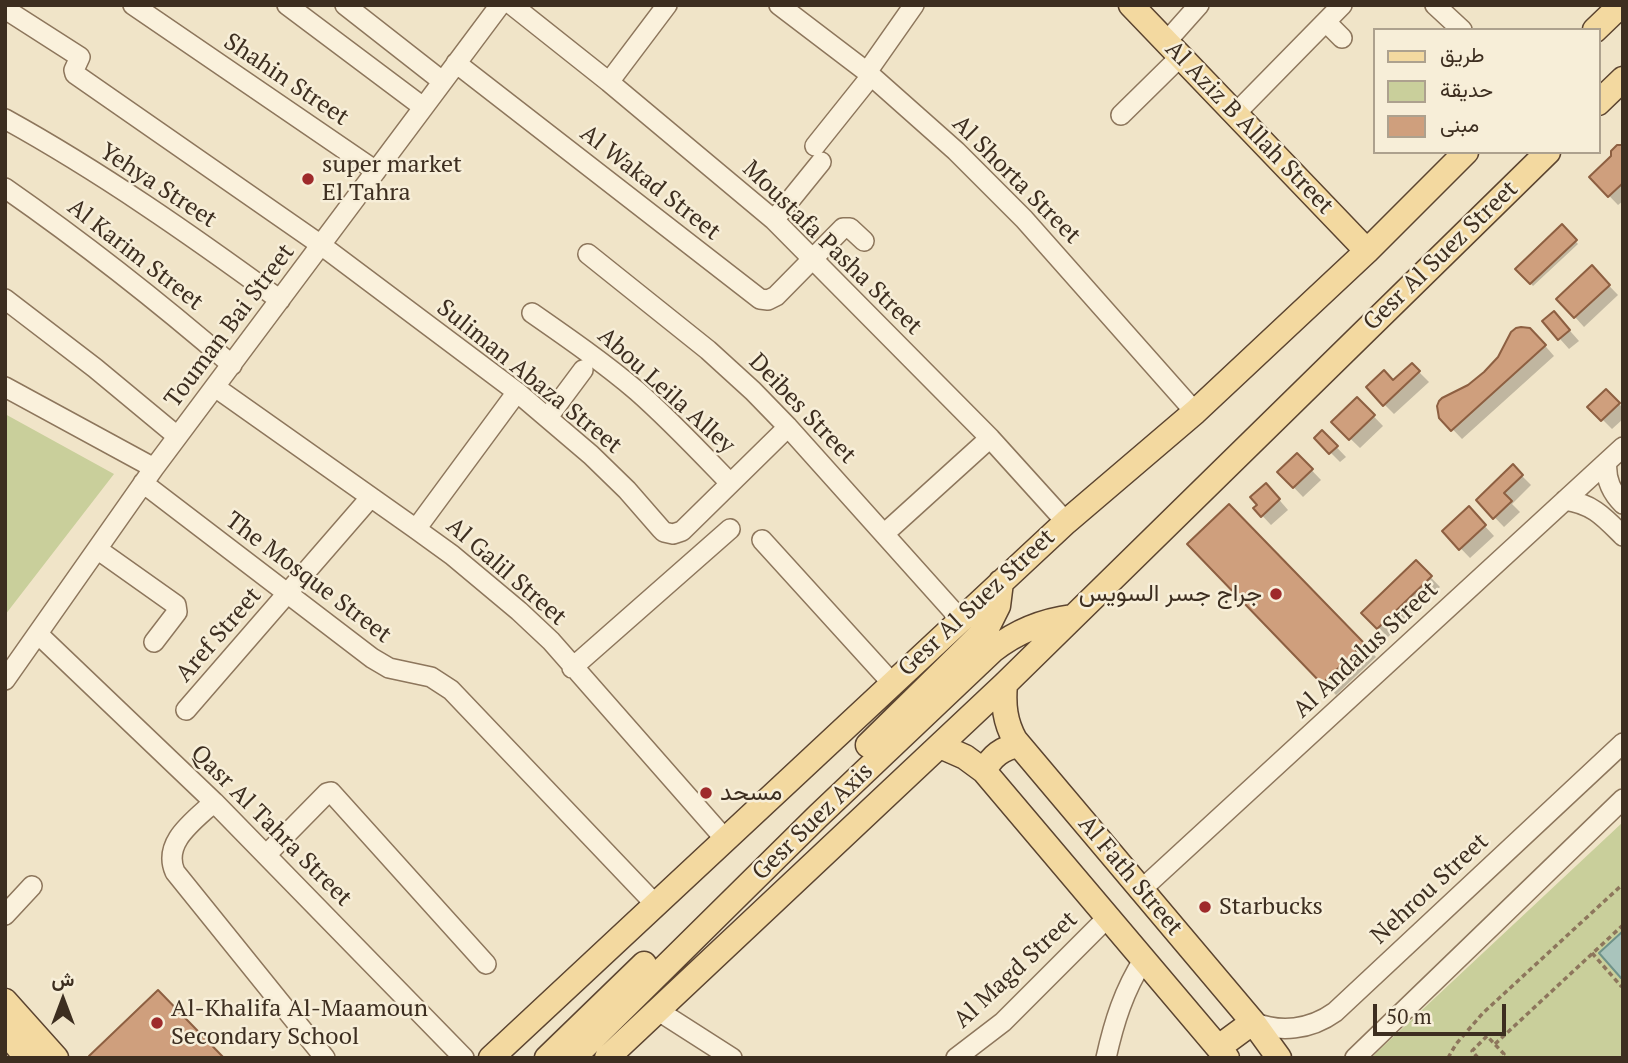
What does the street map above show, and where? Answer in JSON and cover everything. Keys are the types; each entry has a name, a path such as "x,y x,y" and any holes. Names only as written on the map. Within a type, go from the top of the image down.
{"main road":[{"name":"Al Aziz B Allah Street","path":"1130,5 1367,251"},
{"path":"1597,28 1621,5"},
{"path":"1600,101 1623,79"},
{"name":"Gesr Al Suez Street","path":"491,1058 1066,522 1195,412 1367,251 1464,154"},
{"name":"Gesr Al Suez Street","path":"607,1058 1005,684 1546,154"},
{"name":"Gesr Suez Axis","path":"547,1058 979,637 987,628 998,606 1001,582"},
{"name":"Gesr Suez Axis","path":"573,1058 818,816 993,650 1019,632 1036,625 1073,617"},
{"name":"Al Fath Street","path":"1005,684 1005,718 1019,745 1253,1022 1279,1058"},
{"path":"984,771 998,753 1019,745"},
{"name":"Al Fath Street","path":"940,746 970,760 984,771 1223,1052"},
{"path":"5,1001 56,1058"},
{"path":"1223,1052 1253,1022"},
{"path":"5,1031 27,1058"}],"street":[{"name":"Shahin Street","path":"133,5 376,171"},
{"path":"287,5 423,107"},
{"path":"345,5 442,81"},
{"name":"Touman Bai Street","path":"5,680 177,436 499,5"},
{"name":"Moustafa Pasha Street","path":"512,5 774,220 990,438 1066,522"},
{"path":"609,82 667,5"},
{"name":"Al Shorta Street","path":"779,5 869,74 956,151 1024,219 1195,412"},
{"path":"774,220 914,5"},
{"path":"1121,115 1173,50 1199,5"},
{"path":"1235,114 1342,5"},
{"path":"1435,5 1460,28"},
{"name":"Suliman Abaza Street","path":"11,9 40,33 80,57 75,74 321,245 517,392 591,454 627,490 660,529 669,534 682,531 788,427"},
{"path":"1326,22 1342,38"},
{"name":"Al Wakad Street","path":"456,63 756,296 764,300 772,298 813,259"},
{"name":"Yehya Street","path":"5,119 115,185 199,241 279,300"},
{"name":"Al Karim Street","path":"5,188 128,279 232,365"},
{"path":"813,259 842,228 850,228 864,240"},
{"name":"Deibes Street","path":"588,254 708,350 753,390 961,620"},
{"path":"5,299 95,368 177,436"},
{"name":"Abou Leila Alley","path":"532,313 586,350 637,391 730,483"},
{"path":"548,417 583,370"},
{"path":"5,387 149,475"},
{"name":"Al Galil Street","path":"215,387 416,529 519,611 551,641 725,839"},
{"path":"416,529 517,392"},
{"path":"884,534 990,438"},
{"name":"Al Andalus Street","path":"1142,889 1623,447"},
{"path":"1606,462 1610,487 1623,504"},
{"name":"The Mosque Street","path":"149,475 287,594 381,664 399,671 431,677 451,690 655,904"},
{"name":"Aref Street","path":"186,710 370,498"},
{"path":"1565,500 1596,510 1623,536"},
{"path":"572,668 730,529"},
{"path":"762,540 892,682"},
{"path":"97,549 176,605 177,612 154,642"},
{"name":"Qasr Al Tahra Street","path":"38,634 214,802 464,1058"},
{"name":"Nehrou Street","path":"1253,1022 1275,1028 1299,1028 1314,1024 1335,1012 1623,743"},
{"path":"266,855 331,792 486,964"},
{"path":"1355,1058 1623,799"},
{"path":"214,802 174,844 171,858 175,872 325,1058"},
{"path":"5,915 32,886"},
{"name":"Al Magd Street","path":"956,1058 1003,1022 1108,917"},
{"path":"1106,1058 1125,993 1144,959"},
{"path":"657,1010 732,1058"}],"path":[{"path":"1448,1058 1456,1044 1483,1013 1623,884"},
{"path":"1495,1044 1623,925"},
{"path":"1592,953 1621,986 1623,985"},
{"path":"1478,1058 1472,1051 1488,1036 1504,1054 1500,1058"}],"green space":[{"path":"5,414 114,474 5,615"},
{"path":"1623,822 1623,1058 1372,1058 1376,1053"}],"water":[{"path":"1623,931 1623,977 1621,978 1599,953"}],"building":[{"path":"1617,145 1623,145 1623,183 1608,197 1589,177 1611,156 1611,151"},
{"path":"1562,224 1577,240 1530,284 1515,269"},
{"path":"1592,265 1610,285 1574,318 1556,299"},
{"path":"1554,311 1570,330 1558,340 1542,321"},
{"path":"1521,327 1530,328 1546,345 1451,431 1439,418 1439,401 1468,385 1484,372 1498,357 1511,332"},
{"path":"1412,363 1420,371 1383,406 1366,387 1384,370 1393,380"},
{"path":"1606,389 1620,403 1601,421 1587,407"},
{"path":"1357,397 1375,415 1349,440 1331,422"},
{"path":"1322,430 1338,446 1329,454 1314,438"},
{"path":"1297,453 1313,469 1293,488 1277,472"},
{"path":"1513,464 1523,475 1504,493 1512,501 1493,519 1476,500"},
{"path":"1266,483 1280,499 1261,517 1253,508 1257,505 1250,497"},
{"name":"جراج جسر السويس","path":"1229,504 1364,643 1322,684 1187,544"},
{"path":"1469,506 1486,525 1459,550 1442,531"},
{"path":"1416,560 1432,576 1377,629 1361,613"},
{"name":"Al-Khalifa Al-Maamoun Secondary School","path":"158,990 224,1058 90,1058 89,1056"}],"place":[{"name":"super market El Tahra","path":"308,179"},
{"name":"جراج جسر السويس","path":"1276,594"},
{"name":"مسحد","path":"706,793"},
{"name":"Starbucks","path":"1205,907"},
{"name":"Al-Khalifa Al-Maamoun Secondary School","path":"157,1023"}]}
